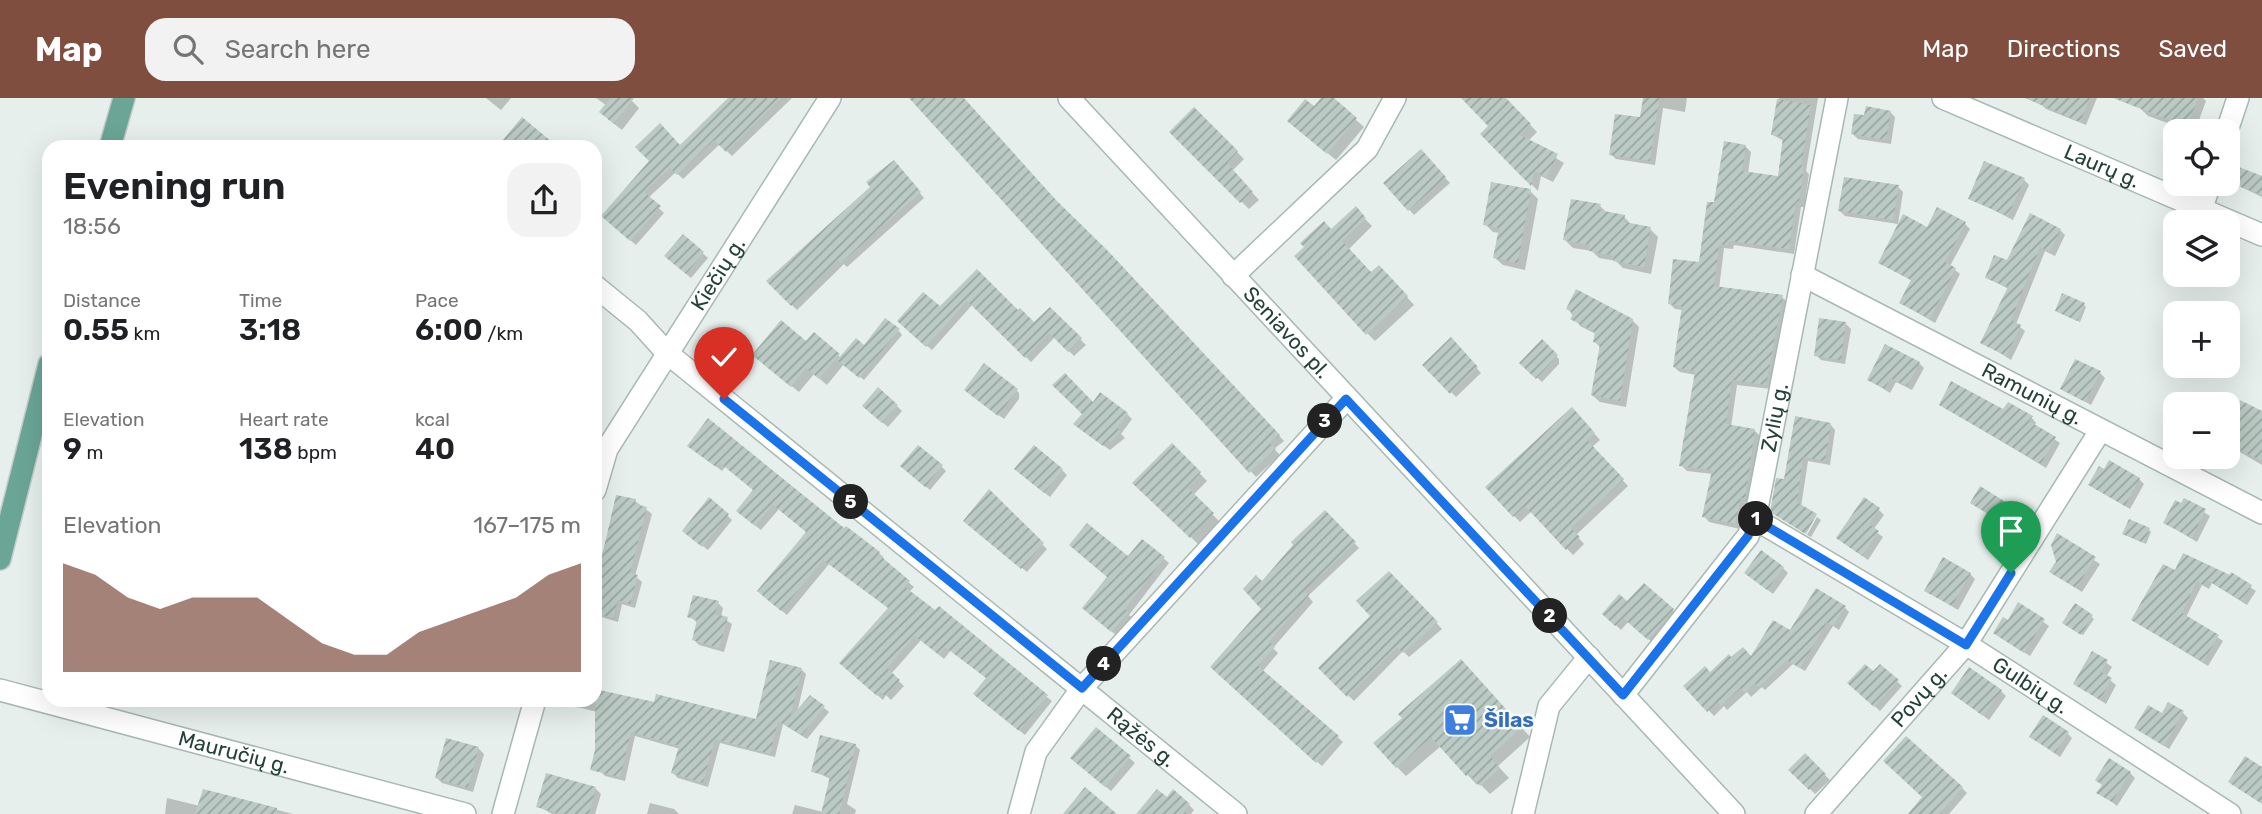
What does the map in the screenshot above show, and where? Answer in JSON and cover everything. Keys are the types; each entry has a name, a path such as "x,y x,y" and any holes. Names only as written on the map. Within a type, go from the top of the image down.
{"main road":[{"path":"112,140 124,98"},
{"path":"0,559 42,392"}],"street":[{"name":"Kiečių g.","path":"602,466 607,449 830,98"},
{"name":"Seniavos pl.","path":"1069,98 1734,814"},
{"path":"1233,276 1367,149 1395,98"},
{"name":"Zylių g.","path":"1623,695 1748,536 1755,519 1837,98"},
{"name":"Laurų g.","path":"1943,98 2201,210"},
{"path":"2231,119 2238,98"},
{"path":"2201,210 2206,196"},
{"name":"Laurų g.","path":"2240,226 2262,235"},
{"name":"Ramunių g.","path":"1802,275 2262,513"},
{"name":"Rąžės g.","path":"602,292 638,321 667,353 1236,814"},
{"path":"1018,814 1036,752 1082,688 1346,399"},
{"name":"Povų g.","path":"1816,814 1966,645 2099,431"},
{"name":"Gulbių g.","path":"1755,519 1966,645 2230,814"},
{"path":"1523,814 1549,706 1589,657"},
{"name":"Mauručių g.","path":"0,690 42,701"},
{"name":"Mauručių g.","path":"64,707 465,814"},
{"path":"503,814 533,707"}],"building":[{"path":"610,98 634,98 614,124 599,112"},
{"path":"728,98 781,98 726,152 714,140 677,175 670,168 644,192 661,206 630,241 602,215 649,161 635,147 660,123 680,145"},
{"path":"909,98 964,98 1056,200 1109,252 1280,435 1270,443 1276,449 1249,473"},
{"path":"1321,98 1334,98 1357,118 1327,154 1287,121 1305,99 1314,106"},
{"path":"1461,98 1506,98 1531,124 1520,135 1558,154 1546,177 1534,171 1531,186 1480,134 1488,126"},
{"path":"1643,98 1659,98 1650,161 1609,155 1615,114 1640,117"},
{"path":"2025,98 2090,98 2080,122"},
{"path":"2113,98 2198,98 2190,119 2167,119"},
{"path":"1777,99 1811,105 1801,166 1804,166 1799,202 1796,202 1789,249 1729,241 1728,245 1719,244 1714,286 1783,295 1766,385 1732,380 1726,424 1755,429 1745,500 1741,497 1735,524 1702,517 1712,470 1679,466 1695,371 1673,367 1682,306 1668,304 1673,259 1699,262 1707,202 1714,202 1724,141 1746,145 1742,171 1778,176 1783,137 1771,135"},
{"path":"1866,106 1891,111 1886,140 1851,134 1854,114 1864,115"},
{"path":"1194,107 1238,151 1227,163 1253,192 1240,203 1169,132"},
{"path":"522,117 550,140 503,140"},
{"path":"1421,149 1446,177 1408,211 1383,183"},
{"path":"894,160 921,192 841,263 838,260 791,306 766,281 870,187 866,182"},
{"path":"1984,161 2025,178 2008,216 1968,199"},
{"path":"2240,167 2262,176 2262,195 2240,187"},
{"path":"1844,177 1899,185 1893,220 1838,211"},
{"path":"1491,182 1531,189 1518,263 1493,258 1499,228 1483,225"},
{"path":"1571,199 1601,204 1599,210 1625,215 1624,222 1651,227 1644,267 1613,261 1614,256 1589,251 1590,245 1563,240"},
{"path":"1356,206 1366,218 1342,241 1371,272 1379,265 1408,296 1366,335 1294,256 1304,247 1300,243 1324,221 1331,229"},
{"path":"1937,207 1966,222 1945,262 1956,268 1930,319 1899,303 1911,280 1878,263 1903,214 1927,227"},
{"path":"2030,213 2061,229 2050,252 2040,247 2011,320 2021,325 2006,356 1980,343 2008,287 1985,278 1994,255 2007,260"},
{"path":"683,234 704,252 686,274 664,256"},
{"path":"977,269 1018,310 1020,308 1034,322 1050,307 1082,338 1068,352 1049,333 1025,358 967,301 926,347 897,321 923,292 940,306"},
{"path":"1576,289 1633,319 1620,401 1591,395 1600,344 1593,342 1595,332 1570,319 1574,313 1566,309"},
{"path":"2062,293 2085,303 2077,321 2055,311"},
{"path":"885,318 900,329 859,378 837,360 856,338 864,345"},
{"path":"1819,318 1846,322 1841,360 1814,356"},
{"path":"781,320 806,341 814,332 840,354 819,379 806,368 791,387 752,355"},
{"path":"1451,337 1478,367 1450,394 1422,365"},
{"path":"1542,339 1558,355 1536,379 1519,363"},
{"path":"1885,344 1920,362 1907,386 1890,378 1885,389 1867,380"},
{"path":"2075,359 2101,371 2085,402 2060,389"},
{"path":"984,363 1018,389 998,416 964,390"},
{"path":"1065,373 1093,402 1100,392 1128,413 1117,428 1121,432 1111,442 1108,440 1103,446 1073,424 1082,414 1052,385"},
{"path":"1951,381 2003,409 2008,402 2033,416 2029,421 2056,437 2041,464 1939,405"},
{"path":"878,387 898,405 882,423 862,406"},
{"path":"2240,400 2262,411 2262,461 2240,450"},
{"path":"1572,407 1595,433 1587,440 1624,479 1571,528 1580,537 1566,550 1525,506 1513,517 1485,487"},
{"path":"1795,416 1831,423 1825,461 1803,457 1797,502 1817,514 1806,534 1770,512 1776,478 1784,479"},
{"path":"708,418 844,528 846,526 880,552 878,554 910,581 905,587 935,610 939,606 1048,695 1019,731 973,694 986,678 945,647 939,655 915,636 887,668 900,680 885,696 880,692 877,696 839,663 888,608 823,560 781,611 757,591 806,532 773,505 755,526 736,511 753,490 720,463 716,467 687,446"},
{"path":"1172,443 1201,472 1187,487 1214,513 1190,538 1132,483"},
{"path":"918,445 943,465 925,487 900,466"},
{"path":"1034,445 1063,469 1044,493 1014,469"},
{"path":"2109,460 2140,478 2125,506 2088,485 2099,466 2104,469"},
{"path":"1980,486 2017,509 2007,526 1970,503"},
{"path":"989,489 1044,543 1021,569 963,521"},
{"path":"616,495 636,499 635,504 647,507 630,573 638,575 630,604 618,600 613,618 602,615 602,556"},
{"path":"709,497 729,514 702,547 682,531"},
{"path":"1864,497 1880,508 1869,524 1879,531 1862,556 1836,538"},
{"path":"2184,498 2206,509 2192,538 2163,523 2175,500 2181,503"},
{"path":"1325,510 1356,542 1304,591 1309,595 1269,642 1275,647 1258,666 1339,736 1316,763 1210,667 1261,609 1243,589 1256,575 1262,581 1293,545 1291,542"},
{"path":"2129,519 2150,528 2144,543 2122,534"},
{"path":"1087,523 1128,556 1142,539 1165,557 1125,609 1129,612 1111,632 1082,608 1107,577 1069,545"},
{"path":"2057,533 2096,557 2076,588 2049,572 2056,562 2051,545"},
{"path":"1761,550 1784,567 1767,590 1744,573"},
{"path":"2183,553 2230,575 2231,572 2252,585 2242,601 2207,580 2204,585 2197,581 2182,613 2219,635 2203,662 2131,620 2163,564 2175,570"},
{"path":"1943,557 1971,573 1952,606 1924,591"},
{"path":"1389,571 1438,622 1403,653 1397,647 1347,697 1318,668 1370,616 1356,601"},
{"path":"1644,583 1674,609 1648,640 1623,618 1615,626 1602,614 1619,594 1627,601"},
{"path":"1816,588 1846,606 1833,626 1827,622 1800,668 1787,660 1759,687 1755,683 1745,693 1741,688 1721,706 1718,702 1707,712 1683,686 1705,666 1710,672 1729,654 1731,657 1743,647 1751,656 1773,620 1790,630"},
{"path":"693,595 719,601 715,614 728,617 719,648 692,640 697,620 687,617"},
{"path":"2018,602 2045,619 2024,653 1993,633 2003,617 2008,620"},
{"path":"2075,603 2093,615 2081,635 2062,623"},
{"path":"2092,651 2108,660 2101,672 2112,678 2100,700 2073,684"},
{"name":"Šilas","path":"1461,659 1522,727 1490,756 1500,768 1480,786 1469,774 1466,776 1431,737 1396,768 1373,743 1402,718 1398,714"},
{"path":"770,660 802,668 790,718 810,695 825,706 802,735 778,721 770,754 715,739 703,783 671,773 679,746 631,732 620,777 590,770 595,750 595,707 602,707 602,691 654,702 656,694 756,719"},
{"path":"1865,664 1873,671 1880,664 1899,680 1874,707 1847,683"},
{"path":"1969,667 2002,690 1983,716 1951,693"},
{"path":"2168,702 2184,711 2164,746 2134,728 2148,705 2162,713"},
{"path":"2043,715 2069,732 2055,753 2029,737"},
{"path":"1096,727 1131,756 1105,787 1070,758"},
{"path":"820,735 856,744 839,814 821,814 830,776 811,772"},
{"path":"1906,736 1963,787 1940,814 1908,814 1922,797 1883,761"},
{"path":"446,738 479,747 468,788 435,778"},
{"path":"1805,753 1826,774 1809,790 1788,770"},
{"path":"2245,756 2262,767 2262,804 2228,782"},
{"path":"2109,758 2131,772 2112,802 2096,793 2102,785 2095,780"},
{"path":"546,773 596,787 589,814 561,814 536,807"},
{"path":"1085,787 1117,814 1063,814"},
{"path":"203,789 277,808 277,814 195,814"},
{"path":"1157,789 1167,797 1173,789 1190,804 1184,811 1187,814 1136,814"}],"place":[{"name":"Šilas","path":"1460,720"}],"route":[{"path":"724,399 1082,688 1346,399 1623,695 1748,536 1755,519 1966,645 2011,573"}]}
